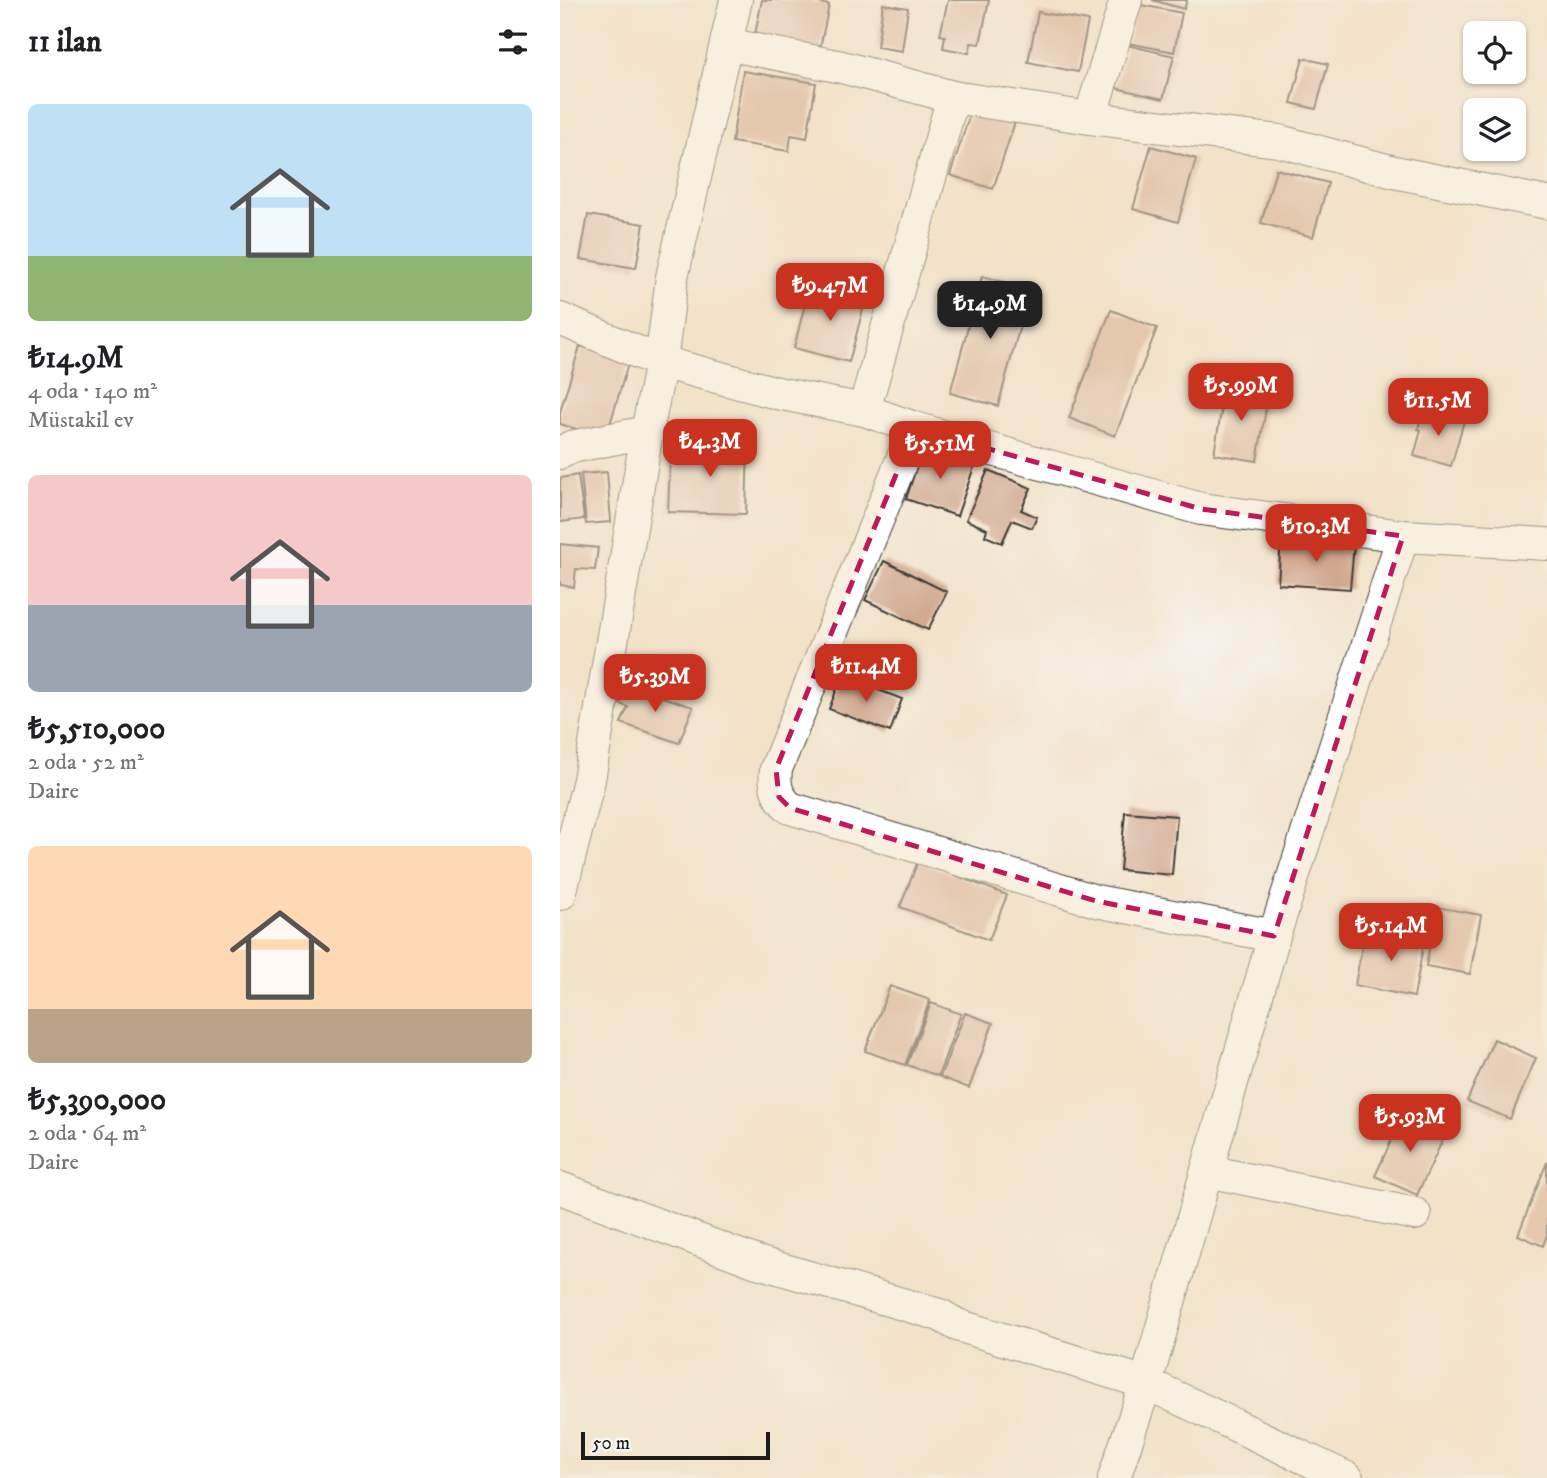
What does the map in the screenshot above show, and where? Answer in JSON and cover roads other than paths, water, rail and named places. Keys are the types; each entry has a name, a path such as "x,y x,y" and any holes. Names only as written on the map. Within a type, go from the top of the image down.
{"street":[{"path":"560,894 589,780 661,362 672,277 736,0"},
{"path":"1090,118 1126,0"},
{"path":"726,44 842,67 953,97 1090,118 1279,141 1394,172 1547,202"},
{"path":"864,410 953,97"},
{"path":"560,318 661,362 777,393 864,410 915,428 1201,509 1403,536 1547,544"},
{"path":"915,428 776,769 775,782 779,797 790,808 1096,901 1274,936"},
{"path":"560,453 571,447 647,432"},
{"path":"1114,1478 1146,1383 1274,936 1403,536"},
{"path":"1207,1171 1415,1214"},
{"path":"560,1188 757,1262 940,1315 957,1325 1146,1383 1347,1478"}]}
